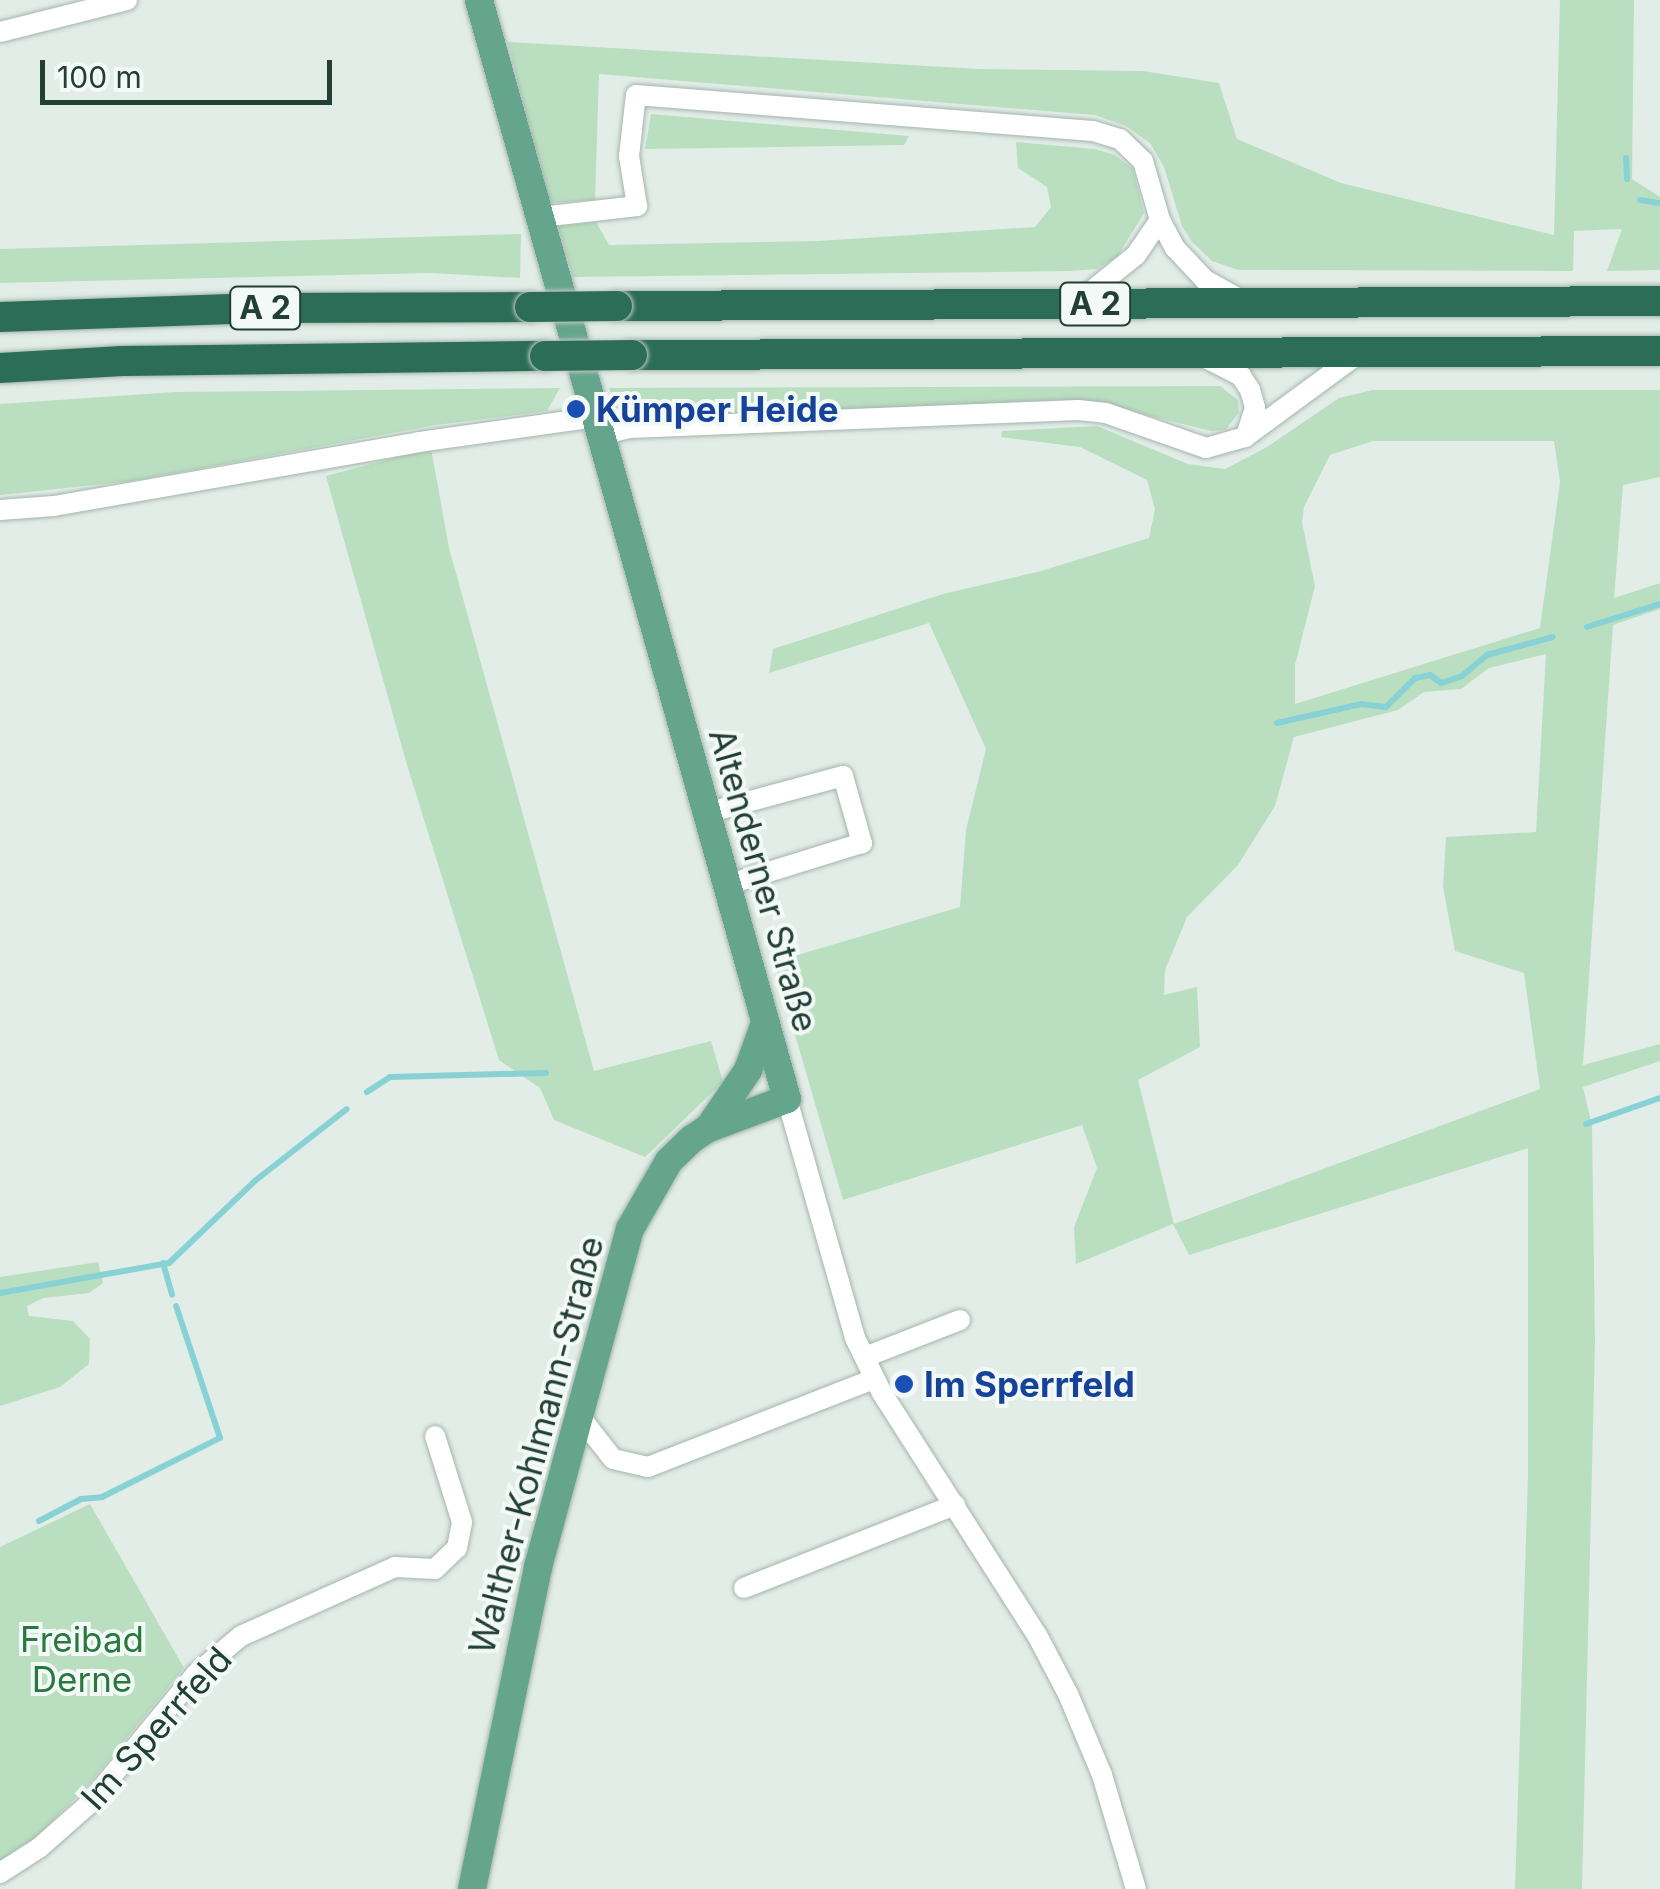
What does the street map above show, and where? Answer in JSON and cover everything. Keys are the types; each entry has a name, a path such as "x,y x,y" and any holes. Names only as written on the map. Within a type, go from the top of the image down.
{"highway":[{"name":"A 2","path":"0,317 252,308 1660,301"},
{"name":"A 2","path":"0,368 140,361 632,355 1660,352"}],"main road":[{"name":"Altenderner Straße","path":"479,0 787,1099"},
{"path":"708,1128 736,1093 765,1023"},
{"name":"Walther-Kohlmann-Straße","path":"472,1889 538,1567 618,1267 642,1201 669,1161 708,1128 787,1099"}],"street":[{"path":"0,32 127,0"},
{"path":"541,217 637,206 629,156 636,95 1094,131 1120,140 1143,161 1160,220 1175,248 1205,280 1244,302"},
{"path":"1074,304 1136,255 1160,220"},
{"path":"1198,354 1241,376 1250,390 1255,408 1245,437"},
{"path":"0,510 54,506 419,442 598,426 630,428 1078,410 1106,413 1206,448 1245,437 1358,354"},
{"path":"706,813 842,776 862,843 726,885"},
{"name":"Altenderner Straße","path":"787,1099 849,1320 864,1357 1068,1694 1102,1775 1136,1889"},
{"path":"864,1357 960,1320"},
{"path":"577,1413 613,1458 648,1468 874,1379"},
{"name":"Im Sperrfeld","path":"0,1873 39,1848 88,1805 194,1675 241,1636 396,1567 435,1569 458,1548 462,1522 434,1436"},
{"path":"744,1588 955,1506"}],"green space":[{"path":"1560,0 1634,0 1632,179 1660,197 1660,270 1607,271 1622,229 1574,231 1573,271 1238,270 1212,261 1192,242 1182,226 1164,167 1150,143 1126,126 1095,115 599,74 595,200 548,203 508,42 980,69 1143,71 1219,83 1237,139 1341,183 1554,235"},
{"path":"651,114 909,136 904,145 645,149"},
{"path":"1016,142 1095,149 1115,155 1133,169 1144,213 1117,257 1097,269 1070,271 573,277 558,226 596,222 609,245 819,241 1035,227 1051,207 1047,187 1018,168"},
{"path":"521,234 520,278 431,273 0,283 0,249"},
{"path":"1220,386 1238,400 1239,413 1225,430 1211,431 1086,400 671,416 615,408 609,388"},
{"path":"560,388 547,411 436,425 132,481 0,495 0,404 175,392"},
{"path":"1373,390 1660,390 1660,477 1623,485 1614,598 1660,583 1660,609 1613,625 1583,1065 1660,1044 1660,1061 1583,1087 1592,1126 1595,1342 1582,1889 1515,1889 1528,1475 1528,1148 1189,1255 1173,1224 1076,1264 1074,1227 1097,1168 1082,1125 843,1200 774,962 960,907 966,830 986,749 929,623 769,673 773,649 943,594 1041,571 1149,538 1155,509 1147,480 1080,447 1001,437 1002,431 1097,426 1188,464 1225,469 1267,447 1339,398","holes":["1373,441 1554,441 1560,482 1540,628 1295,704 1295,665 1315,586 1302,522 1304,507 1330,455","1546,654 1536,832 1446,837 1443,887 1455,951 1524,973 1540,1089 1174,1224 1138,1080 1200,1047 1197,987 1164,995 1165,970 1187,917 1238,865 1275,806 1294,737 1398,710 1424,692 1461,689 1489,668"]},
{"path":"431,448 449,548 594,1071 711,1041 723,1082 645,1157 554,1120 540,1088 499,1060 407,765 326,476"},
{"path":"98,1262 103,1283 89,1293 43,1298 27,1306 29,1316 73,1321 90,1339 89,1364 60,1387 0,1406 0,1277"},
{"name":"Freibad Derne","path":"90,1504 184,1668 89,1784 37,1837 0,1861 0,1547"}],"waterway":[{"path":"1626,158 1627,179"},
{"path":"1640,200 1660,203"},
{"path":"1587,627 1660,604"},
{"path":"1277,723 1361,704 1386,707 1415,678 1430,675 1441,683 1462,676 1487,655 1553,637"},
{"path":"367,1092 390,1077 546,1073"},
{"path":"1586,1124 1660,1098"},
{"path":"0,1293 169,1263 256,1180 347,1109"},
{"path":"163,1263 172,1295"},
{"path":"39,1521 81,1499 102,1497 220,1438 176,1306"}],"place":[{"name":"Kümper Heide","path":"576,409"},
{"name":"Im Sperrfeld","path":"904,1384"}]}
